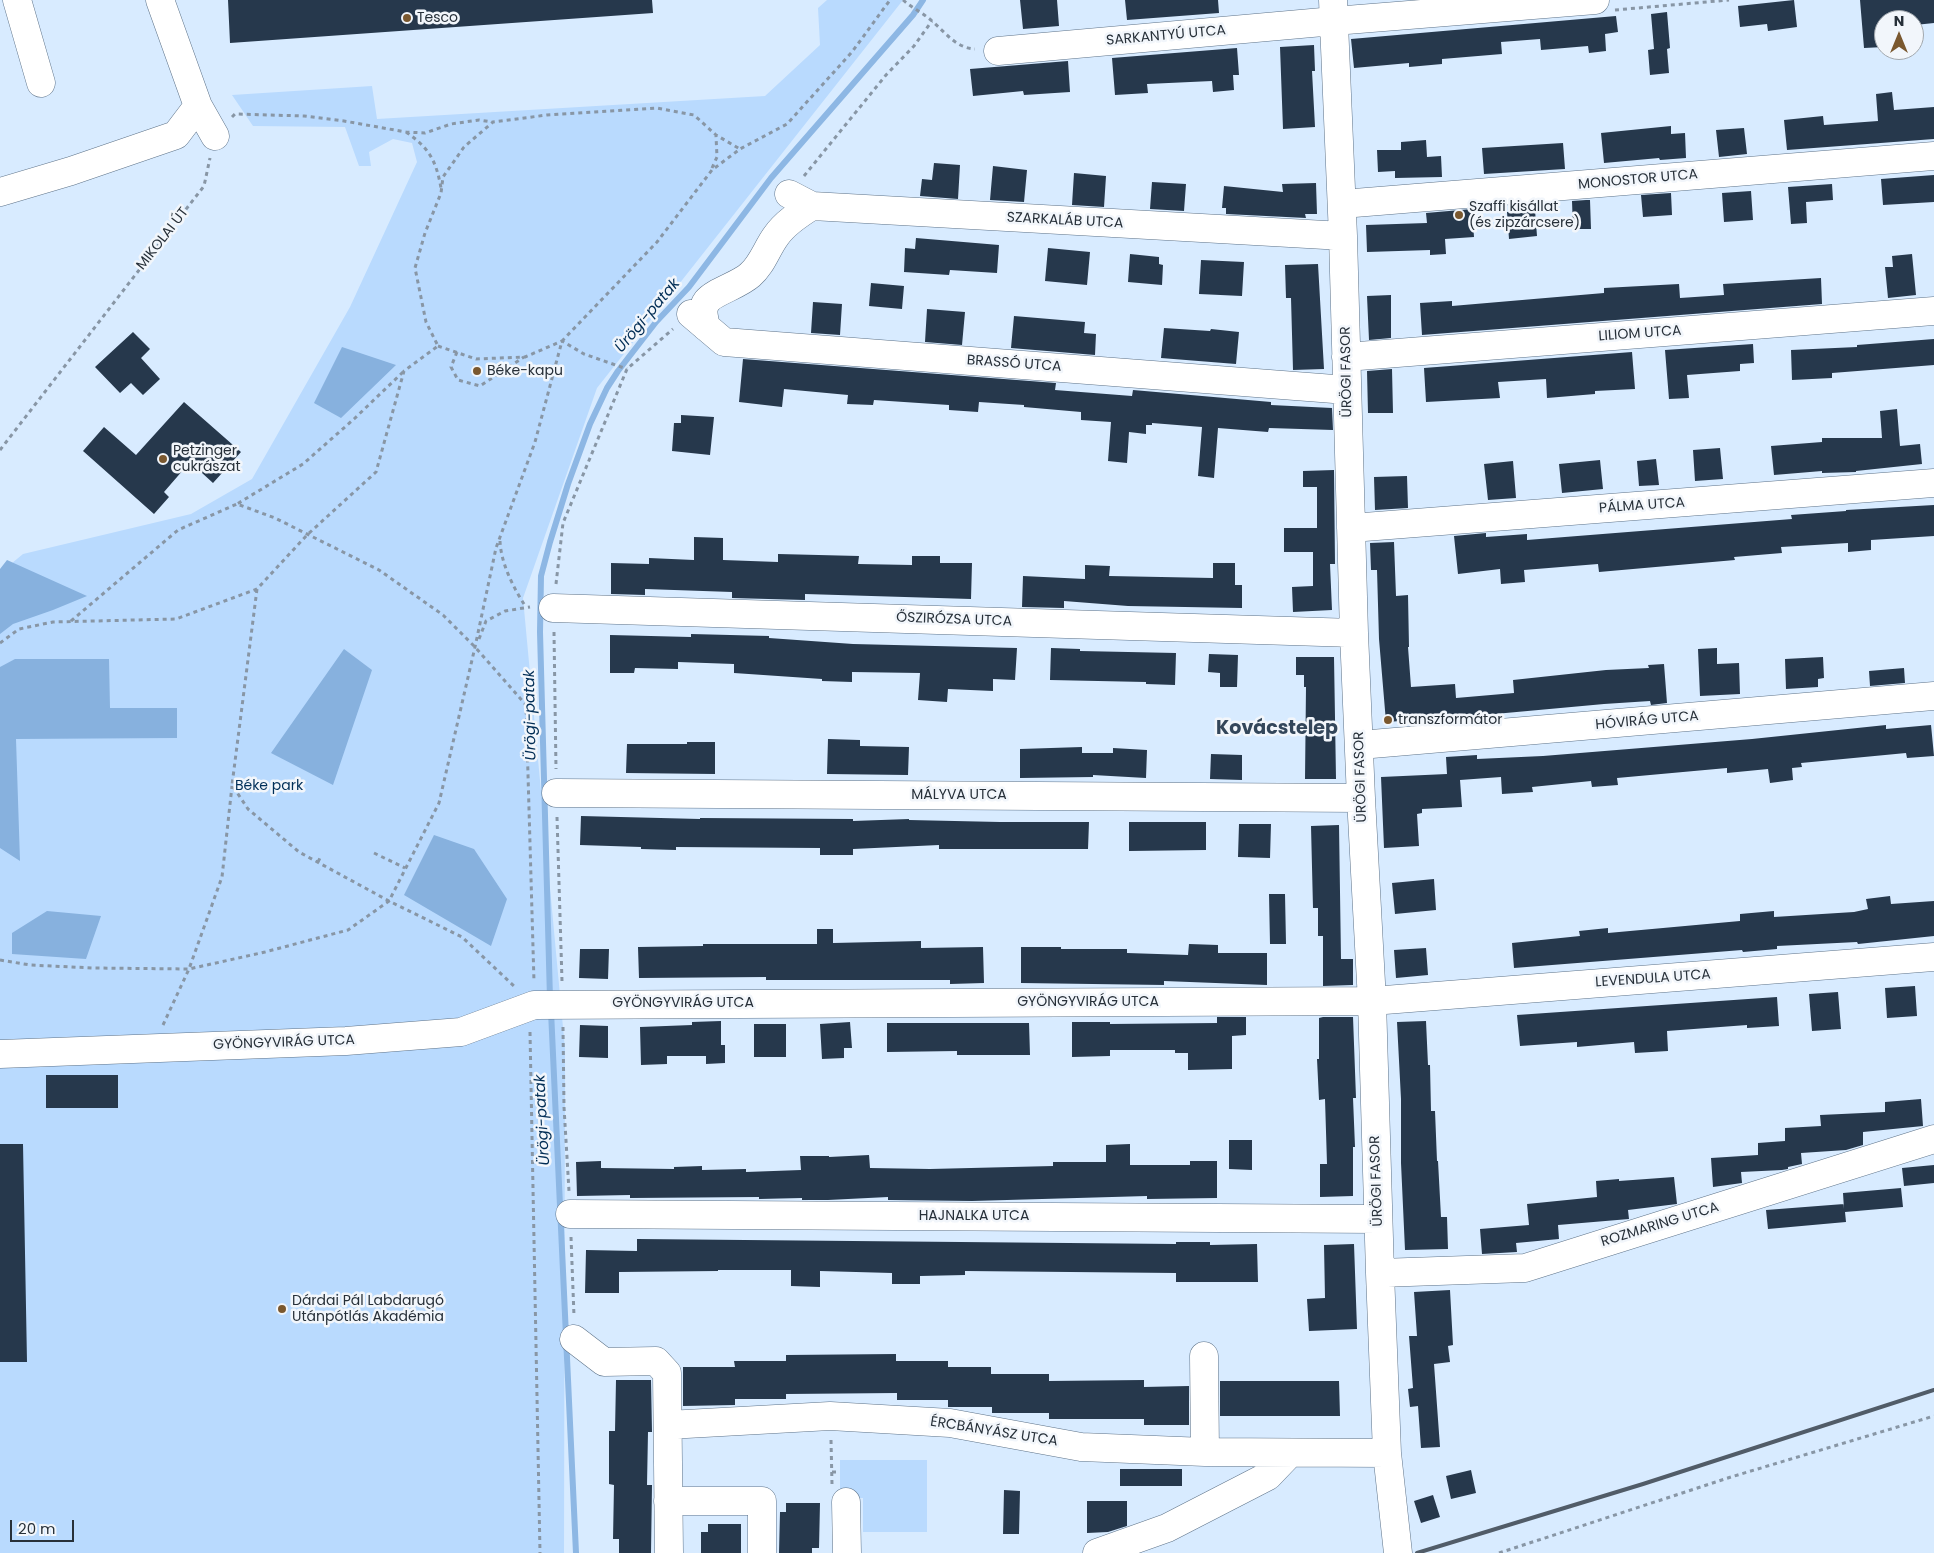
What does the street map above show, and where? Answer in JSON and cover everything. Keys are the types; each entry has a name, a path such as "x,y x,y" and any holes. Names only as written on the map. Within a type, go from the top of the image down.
{"street":[{"path":"17,0 42,83"},
{"path":"160,0 198,106 215,136"},
{"name":"SARKANTYÚ UTCA","path":"998,51 1334,10 1595,0"},
{"name":"ÜRÖGI FASOR","path":"1334,10 1342,204 1354,633 1372,1001 1387,1453 1398,1553"},
{"path":"0,192 71,171 176,134 198,106"},
{"name":"MONOSTOR UTCA","path":"1342,204 1934,156"},
{"name":"SZARKALÁB UTCA","path":"698,320 707,300 719,292 735,286 752,274 776,235 795,216 800,200 1343,236"},
{"name":"LILIOM UTCA","path":"1346,357 1934,311"},
{"name":"BRASSÓ UTCA","path":"698,320 724,342 1347,390"},
{"name":"PÁLMA UTCA","path":"1351,528 1934,483"},
{"name":"ŐSZIRÓZSA UTCA","path":"553,608 1354,633"},
{"name":"HÓVIRÁG UTCA","path":"1360,745 1934,696"},
{"name":"MÁLYVA UTCA","path":"556,792 1361,798"},
{"name":"LEVENDULA UTCA","path":"1372,1001 1934,957"},
{"name":"GYÖNGYVIRÁG UTCA","path":"0,1054 346,1041 461,1032 525,1008 563,1011 1372,1001"},
{"name":"ROZMARING UTCA","path":"1380,1273 1525,1268 1934,1139"},
{"name":"HAJNALKA UTCA","path":"570,1214 1378,1219"},
{"path":"574,1339 604,1362 656,1361 666,1373 669,1553"},
{"path":"1204,1356 1205,1452"},
{"name":"ÉRCBÁNYÁSZ UTCA","path":"668,1425 830,1416 950,1423 1081,1447 1205,1452 1387,1453"},
{"path":"1097,1553 1167,1528 1268,1476 1290,1453"},
{"path":"668,1501 762,1500 762,1553"},
{"path":"846,1505 847,1553"}],"path":[{"path":"457,352 451,367 458,380 480,386 525,357 562,341 657,242 712,170 740,149 787,124 852,52 890,0"},
{"path":"903,0 932,21 951,40 968,49 998,51"},
{"path":"215,136 235,114 304,116 406,132 425,133 451,124 479,120 493,122 548,115 657,108 694,115 716,135 740,149"},
{"path":"493,122 464,147 443,178 442,193 425,233 415,268 426,322 438,346 476,359 525,357"},
{"path":"406,132 428,150 436,166 442,193"},
{"path":"712,170 717,156 716,135"},
{"name":"MIKOLAI ÚT","path":"0,450 204,186 215,136"},
{"path":"562,341 584,354 626,370"},
{"path":"0,960 30,965 93,968 189,969 265,952 348,930 389,901 439,803 500,537 535,442 562,341"},
{"path":"71,622 178,530 237,504 303,464 404,371 438,346"},
{"path":"0,644 19,629 53,622 176,619 257,589 307,535 376,472 404,371"},
{"path":"237,504 275,518 379,570 443,615 475,647 526,704 525,1008 530,1027 540,1553"},
{"path":"475,647 486,622 505,611 526,607 515,590 500,549 500,537"},
{"path":"162,1048 161,1030 189,969 222,877 257,589"},
{"path":"232,785 248,809 299,852 389,901 462,937 525,1008"},
{"path":"374,853 405,868"},
{"path":"318,862 321,856"},
{"path":"563,1011 564,1107 574,1339"},
{"path":"830,1416 832,1502 846,1505"},
{"path":"1499,1553 1731,1477 1934,1416"},
{"path":"832,1472 840,1472"}],"green space":[{"name":"Béke park","path":"827,0 903,0 597,388 523,598 565,1049 564,1553 0,1553 0,573 23,554 191,514 252,479 350,307 417,162 412,143 393,139 369,152 371,166 359,166 345,127 253,126 232,95 372,86 377,119 765,96 820,45 818,8"},
{"path":"840,1460 927,1460 927,1532 863,1532 863,1498 840,1498"}],"shaded area":[{"path":"342,347 396,365 341,418 314,403"},
{"path":"7,560 87,596 13,624 0,634 0,569"},
{"path":"344,649 372,670 333,785 271,753"},
{"path":"15,659 109,659 110,708 177,708 177,738 16,739 20,861 0,848 0,667"},
{"path":"434,835 474,849 507,899 491,946 404,895"},
{"path":"47,911 101,916 86,959 12,954 12,933"}],"building":[{"name":"Tesco","path":"228,0 652,0 653,13 230,43"},
{"path":"1020,0 1057,0 1059,26 1023,29"},
{"path":"1125,0 1218,0 1219,13 1127,20"},
{"path":"1794,0 1797,27 1768,31 1767,24 1740,27 1738,6"},
{"path":"1860,0 1934,0 1934,23 1924,24 1924,10 1874,10 1874,48 1864,48"},
{"path":"1667,12 1670,48 1667,49 1669,73 1650,75 1648,50 1654,49 1651,14"},
{"path":"1616,16 1618,32 1605,34 1606,51 1589,53 1588,46 1541,50 1540,39 1501,42 1502,54 1442,59 1442,64 1409,67 1409,63 1354,68 1351,39"},
{"path":"1314,45 1315,71 1312,71 1315,127 1283,129 1280,47"},
{"path":"1237,48 1239,75 1233,75 1234,90 1213,92 1212,81 1147,84 1148,93 1115,95 1112,58"},
{"path":"1068,61 1070,92 1024,95 1023,91 973,96 970,69"},
{"path":"1892,92 1894,110 1934,107 1934,139 1787,150 1784,120 1823,116 1824,125 1878,121 1876,94"},
{"path":"1671,126 1671,134 1685,133 1686,158 1660,160 1659,158 1604,163 1601,133"},
{"path":"1744,128 1747,154 1719,157 1716,130"},
{"path":"1426,140 1427,157 1441,156 1442,177 1395,178 1395,171 1378,172 1377,150 1401,150 1401,142"},
{"path":"1563,143 1565,169 1484,174 1482,148"},
{"path":"934,163 960,165 958,199 920,196 922,179 932,180"},
{"path":"993,166 1027,170 1024,202 990,200"},
{"path":"1074,173 1106,176 1104,207 1072,205"},
{"path":"1934,175 1934,202 1883,205 1881,179"},
{"path":"1152,182 1186,184 1184,211 1150,209"},
{"path":"1316,183 1317,214 1305,214 1306,218 1226,214 1226,208 1222,208 1224,186 1283,192 1282,184"},
{"path":"1832,184 1833,200 1806,202 1807,223 1791,224 1788,187"},
{"path":"1751,191 1753,220 1724,222 1722,193"},
{"path":"1671,193 1672,215 1643,217 1641,195"},
{"path":"1590,200 1591,229 1573,229 1572,201"},
{"path":"1472,209 1474,237 1445,239 1446,254 1430,255 1430,250 1367,252 1366,225 1427,223 1426,213"},
{"path":"1535,210 1537,236 1509,239 1507,212"},
{"path":"916,238 999,245 997,273 950,270 949,275 904,272 905,248 915,249"},
{"path":"1048,248 1090,252 1087,285 1045,281"},
{"path":"1130,254 1159,257 1159,264 1163,265 1162,285 1128,282"},
{"path":"1912,254 1916,295 1888,298 1885,267 1893,267 1892,256"},
{"path":"1201,260 1244,262 1242,296 1199,294"},
{"path":"1318,264 1324,369 1293,370 1291,298 1286,298 1285,265"},
{"path":"1821,278 1822,304 1422,335 1420,303 1452,301 1452,306 1604,293 1604,288 1679,284 1680,298 1724,295 1723,284"},
{"path":"871,283 904,286 902,309 869,306"},
{"path":"1391,295 1391,338 1369,340 1367,296"},
{"path":"813,302 842,304 840,335 811,333"},
{"path":"927,309 965,312 962,345 925,342"},
{"path":"1014,316 1085,322 1084,333 1096,334 1095,355 1011,348"},
{"path":"1164,328 1210,331 1211,329 1239,332 1236,364 1161,358"},
{"path":"133,332 150,349 141,358 160,379 143,395 131,383 120,393 95,367"},
{"path":"1934,339 1934,365 1832,373 1832,378 1792,380 1791,350 1857,347 1857,345"},
{"path":"1753,344 1754,363 1740,364 1740,371 1687,375 1689,398 1669,399 1665,350"},
{"path":"1632,352 1635,389 1595,391 1595,394 1547,398 1546,379 1498,382 1500,398 1426,402 1424,368"},
{"path":"743,359 1056,383 1055,390 1132,396 1133,390 1271,402 1271,405 1332,408 1333,430 1269,428 1268,432 1218,428 1214,478 1198,476 1202,427 1152,423 1152,425 1146,425 1146,434 1129,432 1127,463 1108,461 1111,422 1081,420 1081,412 979,402 978,412 949,410 949,405 874,400 873,405 847,404 848,395 784,389 782,407 739,402"},
{"path":"1392,369 1393,413 1368,413 1367,371"},
{"name":"Petzinger cukrászat","path":"184,402 241,452 213,483 190,462 164,492 169,497 154,514 83,451 104,427 136,455"},
{"path":"1897,409 1900,446 1920,444 1922,464 1856,472 1822,473 1822,471 1774,475 1771,446 1822,442 1822,438 1882,438 1880,411"},
{"path":"681,415 714,417 710,455 672,451 674,423 681,423"},
{"path":"1720,448 1723,479 1695,481 1693,450"},
{"path":"1656,459 1659,485 1639,486 1637,461"},
{"path":"1600,460 1603,489 1562,493 1559,464"},
{"path":"1513,461 1516,498 1488,500 1484,464"},
{"path":"1334,470 1335,564 1330,564 1332,610 1293,612 1292,587 1313,586 1313,552 1284,552 1284,528 1317,528 1317,487 1303,487 1303,471"},
{"path":"1407,476 1408,508 1375,510 1374,477"},
{"path":"1934,505 1934,536 1871,540 1871,550 1848,552 1848,543 1781,547 1782,553 1734,557 1735,560 1599,572 1598,564 1524,570 1525,582 1501,584 1500,569 1458,574 1454,536 1486,533 1486,537 1527,534 1527,540 1792,519 1791,515 1846,510"},
{"path":"694,537 723,538 723,560 778,562 778,554 859,556 858,564 912,565 912,556 940,556 940,563 972,563 971,599 805,594 805,600 732,598 732,592 645,589 645,595 611,594 611,563 649,564 649,558 694,560"},
{"path":"1394,542 1396,596 1408,595 1408,647 1411,687 1455,684 1456,698 1514,693 1513,680 1606,670 1649,668 1648,665 1664,664 1667,703 1651,705 1650,701 1604,704 1386,722 1379,639 1377,570 1371,570 1370,543"},
{"path":"1213,563 1235,563 1235,585 1242,585 1242,608 1128,606 1064,601 1064,608 1022,607 1023,576 1085,579 1085,565 1110,566 1109,576 1213,578"},
{"path":"691,634 769,636 769,638 853,644 1017,648 1015,680 993,679 993,691 948,689 947,702 918,700 920,673 852,672 852,682 822,681 822,679 734,673 734,664 678,662 678,669 635,668 634,673 610,673 610,635 691,637"},
{"path":"1051,648 1080,649 1080,651 1176,653 1175,685 1146,684 1146,682 1050,680"},
{"path":"1717,648 1717,664 1739,663 1740,694 1700,696 1698,649"},
{"path":"1209,654 1238,655 1237,687 1220,687 1220,673 1208,672"},
{"path":"1296,657 1334,657 1336,779 1305,779 1306,687 1304,687 1304,675 1296,675"},
{"path":"1823,657 1824,678 1818,679 1818,687 1786,689 1785,659"},
{"path":"1904,668 1905,683 1870,686 1869,671"},
{"path":"1886,725 1886,729 1931,725 1934,756 1907,758 1906,753 1801,763 1802,767 1792,768 1793,780 1770,783 1768,769 1727,773 1727,768 1617,778 1618,785 1592,787 1591,781 1532,787 1533,792 1502,794 1501,777 1460,780 1462,807 1422,809 1422,813 1417,814 1419,846 1384,848 1381,777 1447,774 1446,757 1477,755 1477,759 1543,756 1752,739"},
{"path":"828,739 860,740 860,746 909,747 908,775 827,774"},
{"path":"687,742 715,742 715,774 626,773 627,744 687,744"},
{"path":"1082,747 1082,753 1113,753 1113,748 1147,750 1146,778 1093,775 1093,777 1020,778 1020,749"},
{"path":"1211,754 1242,755 1242,780 1210,779"},
{"path":"581,816 700,819 853,819 853,821 909,819 1089,822 1088,849 939,849 939,845 853,849 853,855 820,855 820,848 676,847 676,850 641,849 641,847 580,845"},
{"path":"1129,822 1206,822 1206,850 1129,851"},
{"path":"1239,824 1271,824 1270,858 1238,857"},
{"path":"1339,825 1341,959 1353,959 1353,985 1323,986 1323,936 1318,936 1318,908 1313,908 1311,826"},
{"path":"1434,879 1436,910 1395,914 1392,883"},
{"path":"1269,894 1285,894 1286,944 1270,944"},
{"path":"1890,896 1891,904 1934,901 1934,936 1858,944 1857,942 1777,946 1777,949 1743,952 1742,950 1514,968 1512,943 1580,936 1579,931 1608,928 1608,933 1740,921 1740,914 1774,911 1774,917 1854,912 1868,909 1866,899"},
{"path":"817,929 833,929 833,943 921,941 921,948 983,947 984,983 950,984 950,980 766,980 766,977 639,978 638,947 703,946 703,944 817,944"},
{"path":"1189,944 1218,945 1218,953 1267,953 1267,985 1164,981 1164,985 1021,983 1021,947 1127,949 1127,953 1188,955"},
{"path":"1426,948 1428,975 1396,978 1394,950"},
{"path":"580,949 609,949 608,979 579,978"},
{"path":"1915,986 1917,1016 1887,1018 1885,988"},
{"path":"1838,992 1841,1029 1812,1031 1809,994"},
{"path":"1777,997 1779,1026 1747,1028 1747,1025 1667,1031 1668,1051 1635,1053 1634,1042 1577,1047 1577,1042 1520,1046 1517,1015"},
{"path":"1217,1017 1246,1017 1246,1035 1232,1036 1232,1069 1188,1070 1188,1053 1175,1053 1175,1050 1110,1050 1110,1056 1072,1057 1072,1022 1110,1022 1110,1024 1217,1023"},
{"path":"1353,1017 1356,1098 1353,1098 1355,1147 1353,1147 1353,1196 1320,1197 1320,1164 1327,1164 1325,1099 1319,1100 1317,1059 1319,1059 1319,1018"},
{"path":"721,1021 721,1045 725,1045 725,1063 706,1064 706,1056 667,1056 667,1064 641,1065 640,1027 692,1025 692,1022"},
{"path":"1426,1021 1428,1065 1430,1065 1431,1111 1435,1111 1441,1217 1447,1217 1448,1249 1405,1250 1397,1022"},
{"path":"850,1022 852,1048 844,1048 844,1058 822,1059 820,1024"},
{"path":"887,1023 1029,1023 1030,1055 957,1055 957,1051 887,1052"},
{"path":"754,1024 786,1024 786,1057 754,1057"},
{"path":"580,1025 608,1026 608,1058 579,1057"},
{"path":"46,1075 118,1075 118,1108 46,1108"},
{"path":"1921,1099 1923,1126 1863,1132 1863,1145 1846,1150 1801,1153 1802,1164 1782,1170 1741,1172 1742,1183 1713,1187 1711,1158 1758,1155 1758,1143 1785,1141 1785,1128 1821,1126 1820,1115 1885,1112 1885,1102"},
{"path":"1229,1140 1252,1140 1252,1170 1229,1169"},
{"path":"0,1144 23,1144 27,1362 0,1362"},
{"path":"1130,1144 1130,1165 1190,1165 1190,1161 1217,1161 1217,1198 1147,1199 1147,1196 972,1201 888,1200 888,1197 802,1200 802,1198 759,1199 759,1197 630,1198 630,1195 577,1196 576,1162 601,1161 601,1168 674,1169 674,1167 702,1166 702,1170 746,1169 746,1172 801,1170 800,1156 869,1155 870,1168 930,1169 1053,1166 1053,1162 1106,1162 1106,1145"},
{"path":"1934,1165 1934,1183 1904,1186 1902,1168"},
{"path":"1674,1177 1677,1204 1628,1210 1629,1219 1558,1225 1559,1239 1516,1243 1517,1252 1482,1254 1480,1229 1529,1225 1527,1204 1597,1197 1596,1181"},
{"path":"1901,1188 1903,1207 1845,1212 1846,1222 1768,1229 1766,1210 1844,1204 1843,1193"},
{"path":"637,1239 1176,1244 1176,1242 1210,1242 1210,1245 1257,1244 1258,1282 1176,1282 1176,1273 965,1271 965,1275 920,1276 920,1284 892,1284 892,1273 820,1271 820,1287 791,1286 791,1270 718,1270 619,1272 619,1293 585,1293 586,1250 637,1251"},
{"path":"1354,1244 1357,1329 1309,1331 1307,1299 1325,1298 1324,1245"},
{"path":"1450,1290 1453,1345 1448,1346 1450,1362 1434,1364 1440,1447 1421,1448 1418,1406 1410,1407 1408,1389 1413,1388 1409,1336 1417,1336 1414,1292"},
{"path":"896,1354 896,1361 948,1361 948,1367 991,1367 991,1374 1049,1374 1049,1381 1144,1380 1144,1387 1189,1386 1189,1425 1144,1425 1144,1419 1049,1419 1049,1413 992,1413 992,1407 948,1407 948,1400 897,1400 897,1393 786,1394 786,1399 735,1399 735,1405 683,1406 683,1367 735,1367 734,1361 786,1361 786,1355"},
{"path":"616,1380 651,1380 652,1432 648,1432 647,1485 652,1485 651,1553 619,1553 619,1539 613,1539 614,1485 609,1484 609,1431 615,1431"},
{"path":"1220,1381 1339,1381 1340,1416 1220,1416"},
{"path":"1120,1469 1182,1469 1182,1486 1120,1486"},
{"path":"1471,1470 1476,1493 1451,1499 1446,1476"},
{"path":"1004,1490 1020,1491 1019,1534 1003,1534"},
{"path":"1433,1495 1440,1517 1421,1523 1414,1501"},
{"path":"1087,1501 1127,1501 1127,1526 1108,1532 1087,1533"},
{"path":"786,1503 820,1503 819,1548 812,1548 812,1553 779,1553 780,1512 786,1512"},
{"path":"708,1524 741,1524 741,1553 701,1553 701,1532 708,1532"}],"waterway":[{"name":"Ürögi-patak","path":"550,999 540,632 541,576 568,484 590,424 607,388 656,322 689,287 771,178 913,15 923,0"},
{"name":"Ürögi-patak","path":"551,1011 576,1553"}],"railway":[{"path":"1417,1553 1643,1484 1934,1390"}],"place":[{"name":"Tesco","path":"407,18"},
{"name":"Szaffi kisállat (és zipzárcsere)","path":"1459,215"},
{"name":"Béke-kapu","path":"477,371"},
{"name":"Petzinger cukrászat","path":"163,459"},
{"name":"transzformátor","path":"1388,720"},
{"name":"Dárdai Pál Labdarugó Utánpótlás Akadémia","path":"282,1309"}],"district":[{"name":"Kovácstelep","path":"1277,729"}]}
